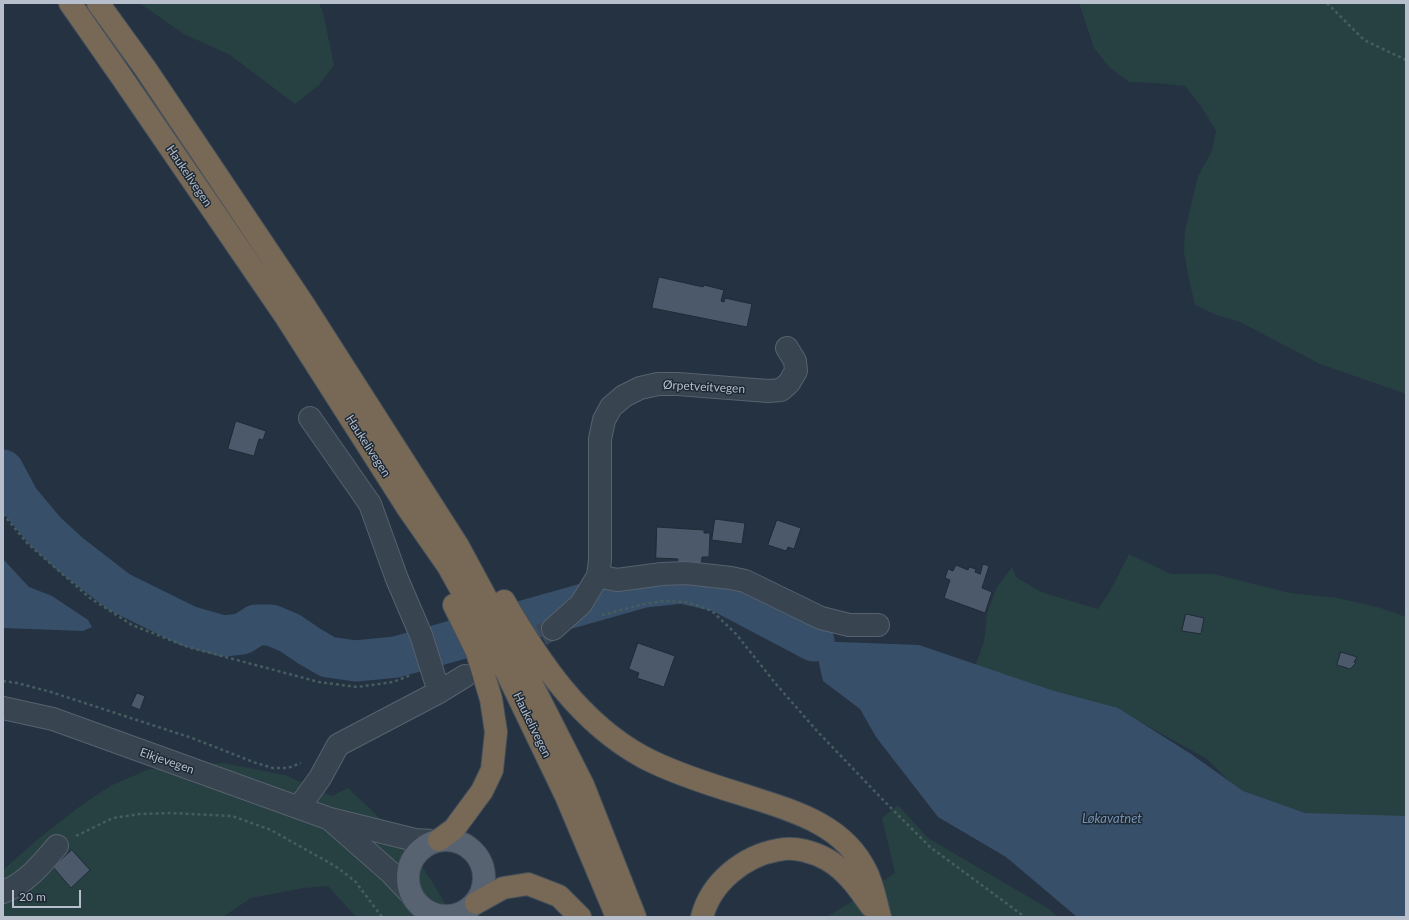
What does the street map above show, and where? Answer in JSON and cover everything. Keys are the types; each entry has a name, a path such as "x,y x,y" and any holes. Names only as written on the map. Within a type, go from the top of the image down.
{"highway":[{"name":"Haukelivegen","path":"70,3 286,317 409,510 448,566 505,669 566,796 617,917"},
{"name":"Haukelivegen","path":"98,3 145,68 304,305 458,546 519,659 582,785 635,917"},
{"path":"412,475 456,518 526,638 542,662 571,699 594,721 614,738 649,759 694,779 802,814 820,823 841,838 856,855 866,871 880,917"},
{"path":"409,510 422,544 477,652 491,699 496,732 492,770 482,791 454,830 436,840"},
{"path":"702,917 713,893 726,877 741,865 759,855 779,849 795,849 811,852 828,860 847,874 880,917"},
{"path":"474,909 503,888 528,884 559,896 580,917"}],"main road":[{"path":"436,840 453,840 466,845 476,853 483,865 485,878 482,891 474,909 454,916 442,917 430,915 418,905 411,894 408,881 409,868 416,854 436,840"}],"street":[{"name":"Ørpetveitvegen","path":"553,629 581,604 598,576 600,545 600,439 604,420 611,407 624,396 640,388 658,384 768,391 781,390 790,383 796,371 795,361 787,348"},
{"path":"310,418 370,504 397,579 421,635 439,692"},
{"path":"598,576 617,580 631,577 686,573 731,578 745,581 821,618 848,625 878,625"},
{"path":"299,807 320,778 338,745 439,692 465,676"},
{"name":"Eikjevegen","path":"3,708 53,719 330,819 415,840 436,840"},
{"name":"Eikjevegen","path":"330,819 390,872 411,894"},
{"path":"3,892 16,887 39,867 57,846"}],"path":[{"path":"1326,3 1364,40 1406,60"},
{"path":"3,514 28,543 90,598 132,625 188,647 319,682 357,687 393,682 431,668"},
{"path":"581,604 603,616 630,607 665,601 686,602 712,611 736,634 776,684 817,731 930,847 1025,917"},
{"path":"3,681 18,683 51,692 192,738 256,764 273,768 288,768 303,762"},
{"path":"57,846 113,818 140,814 170,813 232,816 271,830 335,866 355,881 382,917"}],"green space":[{"path":"139,3 319,3 323,12 334,65 319,85 295,104 230,55 184,34"},
{"path":"1079,3 1406,3 1406,394 1320,364 1240,322 1216,315 1195,305 1184,252 1185,230 1198,176 1211,153 1216,131 1200,105 1185,86 1129,82 1109,67 1094,48"},
{"path":"1129,554 1171,574 1214,574 1290,593 1338,598 1381,608 1406,617 1406,836 1248,800 1207,759 1122,712 969,684 984,641 987,613 997,587 1012,567 1016,577 1041,592 1098,609 1110,591"},
{"path":"223,763 285,775 332,796 348,788 383,821 407,847 430,878 453,917 356,917 328,886 304,888 251,898 223,917 3,917 3,870 38,839 79,807 110,786 149,769"},
{"path":"898,805 928,838 1049,909 1058,917 826,917 855,900 895,873 882,818"}],"water":[{"path":"3,559 29,587 52,596 88,620 92,627 83,631 3,628"},
{"name":"Løkavatnet","path":"814,641 919,645 1051,690 1118,708 1191,754 1243,791 1305,813 1406,816 1406,917 1077,917 1006,857 938,817 876,737 860,709 823,681"}],"building":[{"path":"659,277 724,290 721,301 724,302 725,298 752,304 747,327 652,308"},
{"path":"236,421 266,431 263,440 259,439 254,456 228,449"},
{"path":"715,519 745,523 742,544 712,540"},
{"path":"777,520 801,528 794,549 788,547 786,551 768,545"},
{"path":"657,527 704,530 704,533 710,533 709,557 702,557 701,567 677,565 678,559 656,558"},
{"path":"983,564 989,566 982,588 992,592 985,613 944,598 950,580 945,578 948,569 953,571 956,565 968,570 969,567 976,569 975,572 980,574"},
{"path":"1186,614 1204,618 1201,634 1182,631"},
{"path":"638,643 675,656 664,687 637,678 639,673 629,669"},
{"path":"1341,652 1357,657 1354,662 1356,663 1350,669 1337,665"},
{"path":"137,693 145,696 140,710 131,706"},
{"path":"72,850 90,870 71,888 53,867"}],"waterway":[{"path":"3,470 19,500 45,531 70,554 119,592 188,626 223,636 242,634 256,625 271,625 290,633 328,657 356,661 396,657 644,587 682,583 721,592 814,641"}],"tunnel":[{"path":"512,651 553,629"}]}
